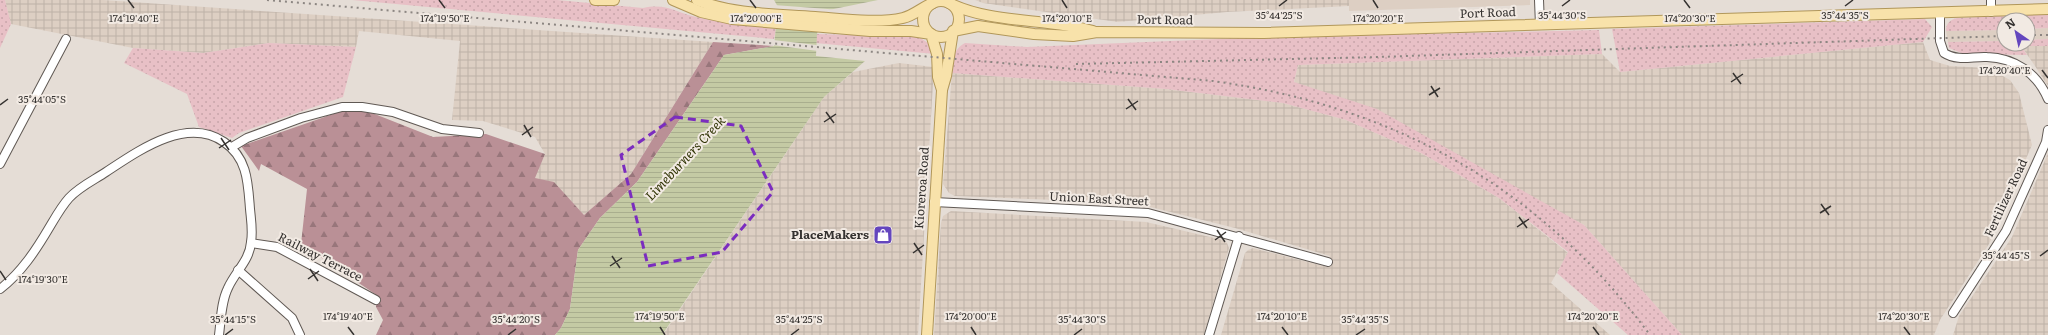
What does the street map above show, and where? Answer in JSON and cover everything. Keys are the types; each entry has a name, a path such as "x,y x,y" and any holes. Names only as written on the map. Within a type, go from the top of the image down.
{"main road":[{"path":"595,0 614,0"},
{"path":"673,0 701,12 844,24 903,18 916,13 933,3"},
{"path":"698,0 752,17"},
{"name":"Port Road","path":"933,3 944,1 964,9 984,14 1073,25 1097,32"},
{"path":"931,34 924,26 923,20 925,10 933,3"},
{"path":"949,3 953,6 958,16 956,27 953,32"},
{"name":"Port Road","path":"844,24 870,31 911,30 942,36 978,26 1034,34 1073,36 1097,32 1264,34 2048,9"},
{"name":"Kioreroa Road","path":"927,335 942,90 946,76 953,32"},
{"name":"Kioreroa Road","path":"931,34 937,54 938,77 942,90"}],"street":[{"path":"1539,0 1540,25"},
{"path":"1991,0 1991,12"},
{"path":"1940,12 1940,41 1944,53 1958,58 1987,57 2011,60 2030,72 2042,85 2048,99"},
{"path":"0,164 66,39"},
{"path":"232,148 247,138 301,118 342,107 362,107 393,112 442,130 479,133"},
{"name":"Fertilizer Road","path":"1953,313 2006,231 2046,142 2048,130"},
{"path":"0,289 13,278 27,261 70,198 129,157 160,141 188,133 210,134 232,148 240,159 246,175 251,242 248,254 225,296 219,335"},
{"name":"Union East Street","path":"934,202 1148,213 1239,236 1328,262"},
{"path":"1209,335 1239,236"},
{"name":"Railway Terrace","path":"251,242 277,247 376,300"},
{"path":"238,270 292,318 300,335"}],"highlighted area":[{"path":"675,117 741,126 773,192 722,252 648,266 621,155"}],"shaded area":[{"path":"0,0 5,0 11,24 0,48"},
{"path":"5,0 103,0 713,42 631,174 584,215 554,183 534,178 545,154 535,137 483,121 452,120 460,41 359,31 356,47 269,43 203,53 133,48 11,24"},
{"path":"352,0 557,0 643,8 664,7 706,19 776,29 774,39"},
{"path":"975,0 1349,0 1349,6 1227,12 1118,22 983,3"},
{"path":"1349,0 1530,0 1530,5 1349,11"},
{"path":"2048,14 2048,28 2036,29 2036,15"},
{"path":"1996,16 1996,30 1946,31 1949,22 1957,18"},
{"path":"1925,19 1932,27 1923,42 1620,72 1612,29"},
{"path":"2048,28 2048,39 2036,40 2036,29"},
{"path":"1599,30 1602,54 1298,65 1294,82 1377,109 1584,225 1682,335 1628,335 1557,273 1568,252 1499,198 1421,153 1346,120 1283,103 1166,89 952,73 953,59 956,52 961,45 965,43 1027,47 1242,38"},
{"path":"1996,30 1996,41 1948,42 1946,31"},
{"path":"817,34 919,37 931,45 935,54 815,43"},
{"path":"2048,39 2048,46 2036,46 2036,40"},
{"path":"1996,41 1996,52 2025,52 2027,55 1964,54 1949,48 1948,42"},
{"path":"1923,42 1930,60 1950,66 1988,68 2010,80 2019,93 2032,145 1989,244 1940,320 1934,335 1682,335 1584,225 1294,83 1298,65 1602,54 1620,72"},
{"path":"269,43 356,47 343,97 239,133 232,138 199,127 187,94 124,63 133,48 203,53"},
{"path":"2036,46 2048,46 2048,86 2025,52 2036,52"},
{"path":"899,63 934,67 918,335 664,335 824,97 853,72"},
{"path":"952,73 1166,89 1283,103 1346,120 1421,153 1499,198 1568,253 1551,283 1610,335 1221,335 1245,253 1248,250 1253,248 1327,267 1330,256 1235,228 1134,203 955,196 949,193 943,184"},
{"path":"2048,153 2048,335 1953,335 1959,316 2012,237"},
{"path":"951,211 1146,222 1223,240 1227,243 1229,248 1204,335 934,335 941,223 943,216"}],"green space":[{"path":"713,42 774,46 724,55 637,182 600,218 578,250 570,309 561,328 555,335 376,335 383,320 376,307 375,294 301,244 307,189 261,164 259,171 241,146 339,112 362,109 433,137 486,134 545,154 535,178 554,182 584,215 631,174"}],"water":[{"name":"Limeburners Creek","path":"774,0 878,0 824,11 817,34 816,56 865,61 824,97 664,332 664,335 555,335 561,328 570,309 578,250 600,218 637,182 724,55 774,46 778,7"}],"pier":[{"path":"774,5 841,10 826,13 819,32 774,28 776,8"},
{"path":"773,40 817,45 818,51 772,45"}],"railway":[{"path":"267,0 1213,81 1279,93 1342,110 1402,133 1458,162 1511,196 1561,236 1607,283 1650,335"},
{"path":"2036,35 2048,35"},
{"path":"1076,64 1378,57 1996,36"}],"place":[{"name":"PlaceMakers","path":"883,235"}]}
